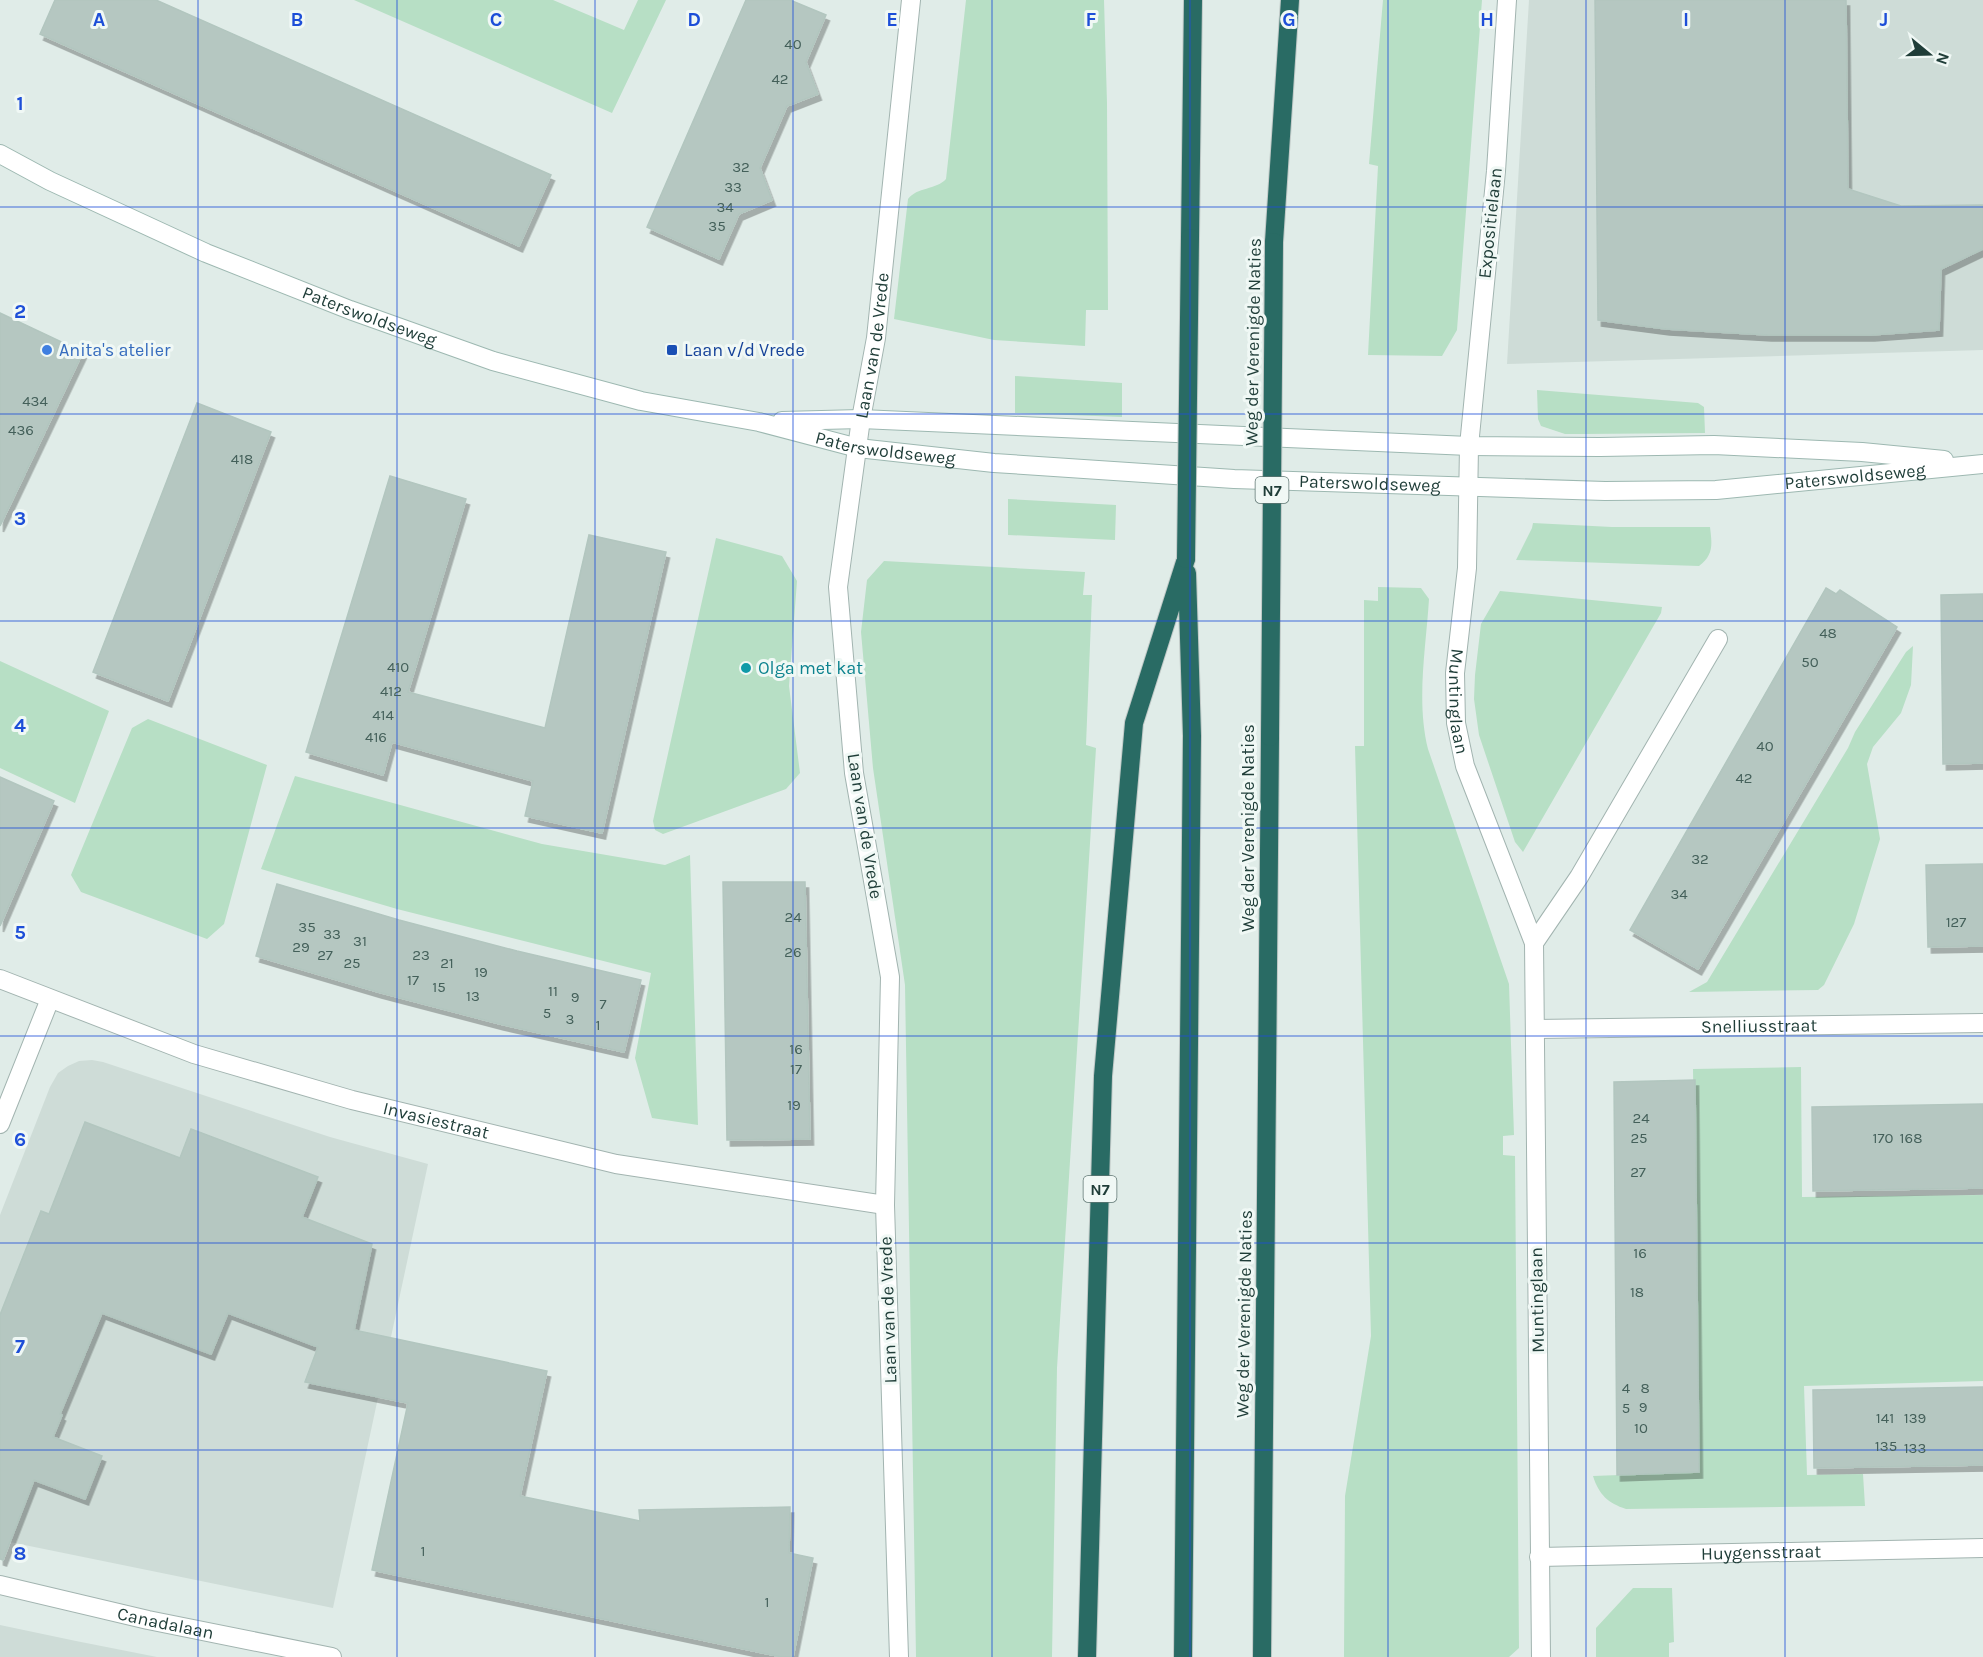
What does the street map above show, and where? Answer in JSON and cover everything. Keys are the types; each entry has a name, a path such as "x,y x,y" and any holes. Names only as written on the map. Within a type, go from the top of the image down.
{"highway":[{"name":"N7","path":"1183,1657 1191,736 1186,560 1193,0"},
{"name":"Weg der Verenigde Naties","path":"1262,1657 1274,242 1290,0"},
{"name":"N7","path":"1087,1657 1103,1076 1134,723 1186,560"}],"street":[{"name":"Laan van de Vrede","path":"899,1657 885,1205 890,977 854,773 838,587 861,419 876,338 911,0"},
{"name":"Expositielaan","path":"1469,446 1496,171 1508,0"},
{"name":"Paterswoldseweg","path":"0,154 50,181 206,253 350,310 493,361 641,401 759,422 858,448 994,463 1234,479 1605,491 1716,490 1983,464"},
{"name":"Paterswoldseweg","path":"759,422 861,419 1469,446 1714,445 1862,452 1983,464"},
{"name":"Muntinglaan","path":"1469,446 1467,568 1455,673 1456,723 1465,766 1534,943 1541,1657"},
{"path":"1534,943 1579,877 1718,639"},
{"name":"Invasiestraat","path":"0,979 195,1054 375,1105 616,1164 885,1205"},
{"path":"0,1124 50,999"},
{"name":"Snelliusstraat","path":"1535,1029 1983,1023"},
{"name":"Huygensstraat","path":"1539,1557 1983,1548"},
{"name":"Canadalaan","path":"0,1585 148,1620 332,1657"}],"shaded area":[{"path":"1529,0 1983,0 1983,350 1507,364"},
{"path":"92,1060 330,1137 428,1164 333,1608 0,1540 0,1215 50,1087 58,1073 79,1061"},
{"path":"0,1625 76,1641 157,1657 0,1657"}],"green space":[{"path":"354,0 553,0 624,30 638,0 666,0 612,113"},
{"path":"966,0 1104,0 1108,310 1086,310 1085,346 994,340 894,319 908,199 916,192 942,183 946,179"},
{"path":"1383,0 1482,0 1457,330 1442,356 1368,355 1378,166 1369,164"},
{"path":"1015,376 1122,383 1122,417 1015,413"},
{"path":"1537,390 1698,403 1704,407 1705,433 1565,434 1541,426 1538,419"},
{"path":"1008,499 1116,505 1115,540 1008,535"},
{"path":"1533,523 1612,527 1710,527 1711,549 1707,558 1699,566 1516,560"},
{"path":"716,538 782,556 797,581 789,686 800,773 786,789 663,834 655,830 653,821"},
{"path":"884,561 1085,572 1083,595 1092,595 1086,745 1096,748 1057,1368 1052,1657 916,1657 905,985 873,768 861,632 867,580"},
{"path":"1378,587 1421,588 1429,599 1422,693 1424,731 1428,749 1509,984 1514,1135 1503,1136 1503,1155 1515,1156 1519,1648 1509,1657 1344,1657 1345,1496 1371,1336 1355,746 1364,746 1364,600 1378,601"},
{"path":"1500,591 1662,607 1661,613 1523,852 1515,842 1479,735 1474,699 1481,624"},
{"path":"1913,646 1911,685 1901,713 1873,747 1867,764 1880,839 1854,924 1824,985 1818,990 1689,992 1707,982 1848,748 1855,732 1906,652"},
{"path":"0,661 109,711 75,803 0,768"},
{"path":"148,719 267,765 224,924 207,939 81,892 71,875 132,728"},
{"path":"295,776 542,844 665,865 690,855 698,1125 652,1118 635,1058 651,973 397,909 261,869"},
{"path":"1801,1067 1802,1197 1983,1195 1983,1381 1804,1386 1807,1475 1863,1474 1865,1506 1626,1509 1620,1507 1601,1493 1593,1476 1699,1472 1693,1069"},
{"path":"1633,1588 1672,1588 1674,1642 1669,1643 1669,1657 1596,1657 1596,1628"}],"building":[{"path":"55,0 156,0 551,175 519,246 40,34"},
{"path":"746,0 790,0 826,15 806,62 818,94 787,106 760,168 772,200 739,214 719,259 647,227"},
{"path":"1595,0 1846,0 1848,189 1901,206 1983,205 1983,249 1941,269 1939,330 1871,335 1768,335 1666,329 1598,320"},
{"path":"0,313 83,352 0,526"},
{"path":"197,403 271,432 168,701 93,672"},
{"path":"390,476 466,499 408,692 545,728 589,535 666,552 602,833 525,816 533,781 392,742 383,775 306,752"},
{"path":"1826,588 1836,594 1840,590 1897,627 1698,969 1630,930"},
{"path":"1983,594 1983,763 1943,764 1941,595"},
{"path":"0,777 54,801 0,926"},
{"path":"1983,864 1983,946 1928,947 1926,865"},
{"path":"723,882 805,882 810,1139 727,1140"},
{"path":"277,884 399,920 641,980 624,1052 500,1024 378,992 256,956"},
{"path":"1695,1080 1699,1472 1617,1475 1614,1082"},
{"path":"1983,1104 1983,1188 1813,1191 1812,1107"},
{"path":"85,1122 180,1158 191,1129 318,1177 302,1217 372,1244 354,1330 547,1371 520,1496 640,1521 639,1510 790,1507 789,1553 813,1558 793,1657 782,1657 372,1570 408,1403 305,1382 318,1347 228,1313 211,1354 102,1313 60,1414 62,1415 53,1437 102,1456 85,1499 34,1480 3,1560 0,1559 0,1315 41,1211 49,1214"},
{"path":"1983,1387 1983,1465 1814,1468 1813,1390"}],"place":[{"name":"Anita's atelier","path":"47,350"},
{"name":"Laan v/d Vrede","path":"672,350"},
{"name":"Olga met kat","path":"746,668"}]}
